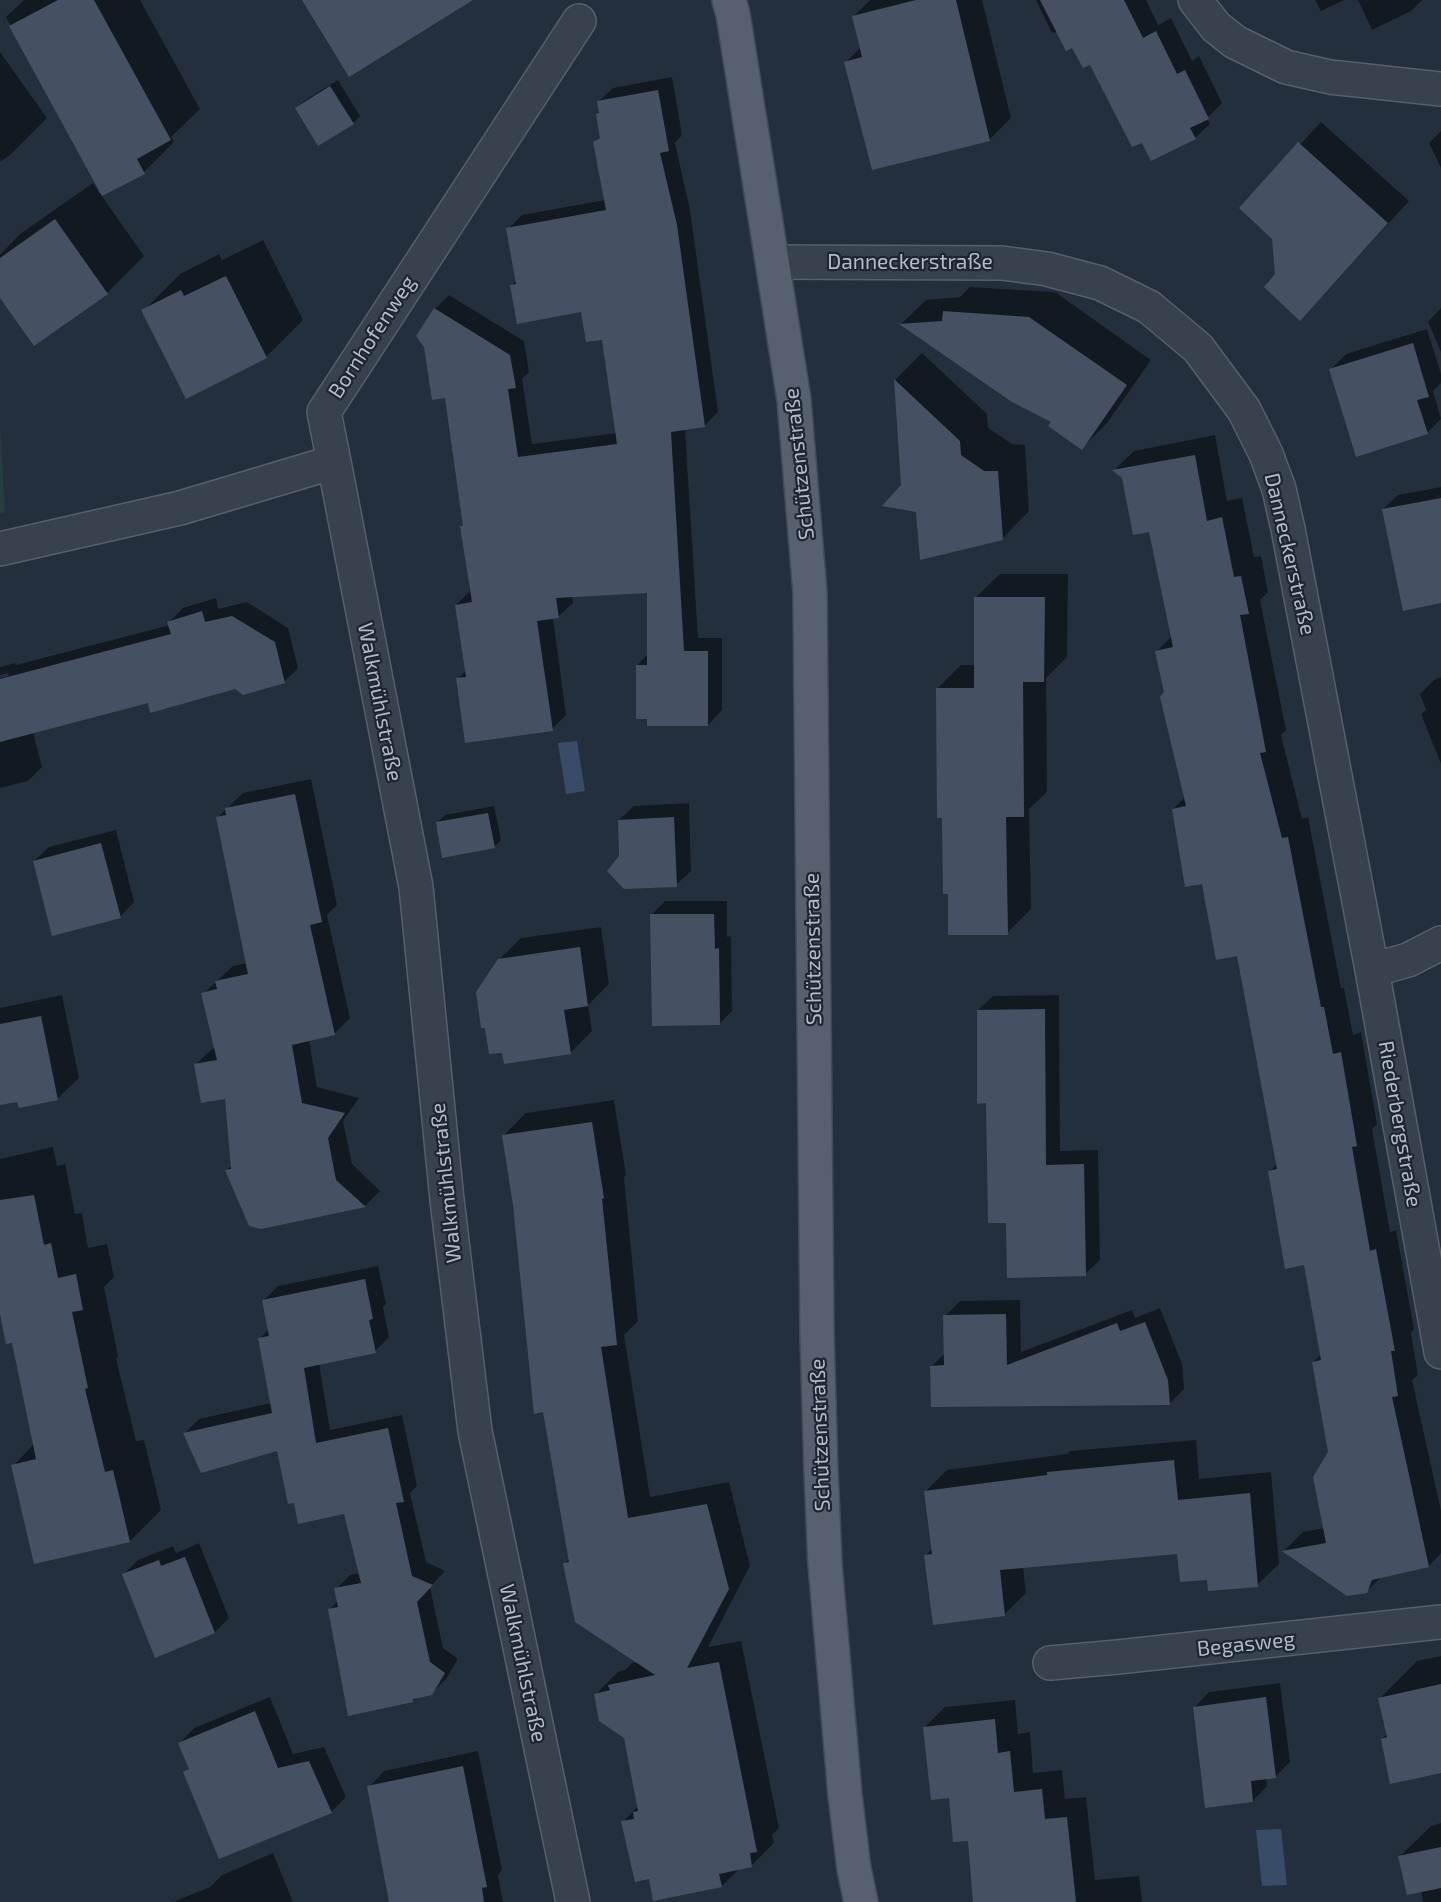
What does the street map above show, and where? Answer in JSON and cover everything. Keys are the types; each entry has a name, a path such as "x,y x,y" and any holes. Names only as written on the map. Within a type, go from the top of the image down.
{"main road":[{"name":"Schützenstraße","path":"729,0 794,400 810,593 817,1323 821,1471 825,1564 845,1795 854,1869 861,1902"}],"street":[{"path":"1195,0 1216,27 1235,42 1286,67 1330,77 1441,90"},
{"name":"Bornhofenweg","path":"334,462 324,411 579,21"},
{"name":"Danneckerstraße","path":"773,262 1002,263 1047,269 1100,283 1149,307 1198,348 1244,410 1266,454 1279,489 1372,970"},
{"path":"0,549 180,508 334,462"},
{"name":"Walkmühlstraße","path":"334,462 416,887 448,1211 475,1431 573,1902"},
{"path":"1372,970 1408,960 1441,943"},
{"name":"Riederbergstraße","path":"1372,970 1441,1352"},
{"name":"Begasweg","path":"1050,1663 1441,1622"}],"green space":[{"path":"0,426 5,513 0,514"}],"water":[{"path":"577,741 585,791 566,794 558,743"},
{"path":"1281,1829 1287,1885 1262,1886 1256,1830"}],"building":[{"path":"58,0 94,0 171,140 137,159 145,174 102,196 9,26"},
{"path":"302,0 473,0 349,77"},
{"path":"916,0 956,0 990,141 872,170 844,62 862,57 852,16"},
{"path":"1040,0 1124,0 1143,38 1156,31 1177,74 1185,70 1209,119 1190,128 1196,139 1151,161 1142,143 1132,147 1090,65 1083,68 1072,48 1066,51"},
{"path":"330,86 354,124 318,146 295,108"},
{"path":"658,90 669,151 660,153 677,225 705,427 671,432 684,651 708,651 708,726 647,726 647,719 636,719 636,665 647,665 647,593 556,598 559,618 537,621 553,731 465,743 456,678 466,677 455,605 472,602 460,526 463,526 445,398 432,400 424,347 416,336 434,308 510,355 516,388 508,389 518,457 617,444 602,340 586,342 581,312 517,324 510,285 516,284 506,228 606,210 593,142 600,138 596,114 599,113 597,101"},
{"path":"1298,142 1388,223 1300,321 1264,287 1275,274 1272,239 1239,208"},
{"path":"55,219 108,294 34,346 0,298 0,258"},
{"path":"226,276 267,358 186,399 141,310 181,290 184,296"},
{"path":"943,311 1029,317 1127,385 1082,450 1048,426 1051,422 1012,402 899,324 942,321"},
{"path":"1413,343 1429,397 1417,400 1428,434 1356,457 1329,369"},
{"path":"894,379 960,441 961,455 984,471 998,471 1003,540 920,560 916,512 882,506 901,485"},
{"path":"1195,455 1207,521 1222,517 1234,577 1241,576 1249,614 1240,615 1266,752 1260,753 1282,838 1288,837 1321,1007 1324,1007 1333,1054 1341,1052 1357,1146 1352,1147 1370,1251 1376,1249 1395,1351 1391,1351 1398,1396 1392,1397 1429,1567 1372,1580 1367,1593 1347,1596 1282,1551 1326,1543 1313,1477 1328,1452 1312,1362 1321,1360 1304,1265 1285,1269 1268,1171 1277,1169 1237,956 1216,960 1202,884 1185,887 1172,809 1186,806 1160,697 1164,692 1155,651 1173,647 1149,532 1133,535 1122,478 1112,470"},
{"path":"1441,498 1441,603 1403,611 1382,509"},
{"path":"974,597 1045,597 1044,682 1023,682 1024,817 1006,817 1008,935 948,935 948,894 943,894 942,818 937,818 936,688 974,688"},
{"path":"202,611 205,622 232,616 275,642 285,683 243,695 235,689 150,713 148,703 0,742 0,679 171,634 167,622"},
{"path":"295,794 322,922 310,925 335,1035 292,1045 302,1103 345,1113 328,1138 336,1180 366,1207 261,1229 249,1226 225,1170 231,1169 225,1099 201,1103 194,1064 217,1060 201,993 217,989 215,981 248,974 216,817 226,815 225,808"},
{"path":"488,813 495,848 442,858 436,822"},
{"path":"674,817 677,887 624,889 607,871 619,856 618,820"},
{"path":"101,843 121,918 52,936 33,861"},
{"path":"650,914 714,914 715,949 719,948 720,1025 652,1026"},
{"path":"580,947 588,1006 564,1010 571,1054 504,1064 502,1053 489,1054 485,1028 481,1028 476,992 498,959"},
{"path":"1045,1009 1046,1165 1084,1164 1086,1276 1007,1278 1006,1223 988,1223 986,1103 977,1104 977,1010"},
{"path":"41,1016 58,1100 19,1108 17,1102 0,1105 0,1024"},
{"path":"592,1122 604,1198 602,1199 617,1345 601,1347 628,1518 707,1504 729,1589 687,1668 719,1662 757,1852 750,1853 752,1867 719,1874 722,1887 653,1901 649,1879 635,1882 621,1821 634,1819 633,1812 638,1811 624,1738 599,1721 594,1694 610,1690 608,1685 655,1675 575,1622 563,1563 569,1562 543,1412 534,1414 513,1205 502,1135"},
{"path":"34,1195 44,1245 51,1243 58,1278 76,1274 83,1310 72,1312 88,1388 85,1389 105,1472 113,1470 130,1542 34,1564 11,1465 36,1459 12,1343 6,1344 0,1314 0,1200"},
{"path":"365,1279 373,1319 369,1320 376,1353 304,1368 316,1443 388,1428 404,1502 396,1503 412,1576 433,1585 417,1602 430,1662 445,1673 432,1695 413,1699 413,1702 348,1716 328,1609 338,1607 334,1588 361,1583 344,1514 298,1524 294,1503 288,1504 277,1451 201,1473 183,1433 272,1413 258,1338 269,1336 262,1300"},
{"path":"1006,1314 1007,1365 1117,1323 1120,1331 1145,1322 1168,1380 1170,1405 931,1407 930,1366 944,1365 943,1315"},
{"path":"1174,1460 1178,1500 1250,1493 1258,1587 1208,1591 1207,1580 1180,1582 1177,1554 1000,1570 1005,1616 933,1625 924,1555 932,1554 924,1491 1047,1475 1047,1472"},
{"path":"185,1557 215,1633 155,1658 122,1574 159,1560 161,1566"},
{"path":"1441,1684 1441,1773 1390,1784 1381,1739 1387,1737 1378,1698"},
{"path":"1266,1697 1276,1778 1251,1781 1253,1802 1205,1808 1193,1707"},
{"path":"255,1711 278,1768 309,1761 332,1813 219,1859 183,1772 189,1769 178,1743"},
{"path":"995,1719 998,1753 1010,1751 1014,1792 1042,1789 1045,1819 1067,1817 1076,1902 973,1902 968,1841 953,1842 949,1798 931,1800 923,1727"},
{"path":"463,1766 487,1887 482,1888 484,1902 389,1902 367,1786"},
{"path":"1441,1847 1441,1888 1407,1895 1398,1856"}]}
